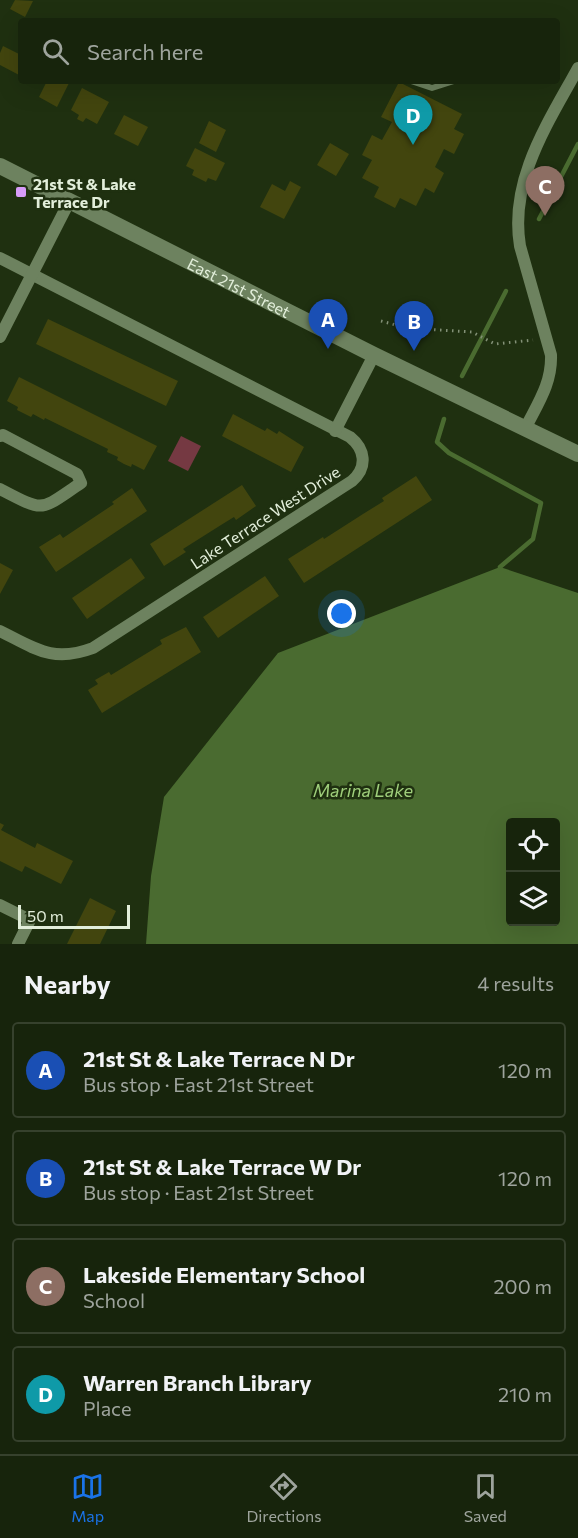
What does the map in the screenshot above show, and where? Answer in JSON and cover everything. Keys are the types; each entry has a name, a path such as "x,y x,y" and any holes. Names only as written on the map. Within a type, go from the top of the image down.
{"main road":[{"name":"East 21st Street","path":"0,166 374,355 578,454"}],"street":[{"path":"526,428 550,377 551,355 520,246 519,202 529,161 578,68"},
{"path":"0,337 69,202"},
{"path":"0,258 335,430 374,355"},
{"name":"Lake Terrace West Drive","path":"0,631 39,651 76,655 97,646 352,481 361,469 363,457 361,449 356,442 335,430"},
{"path":"0,436 3,435 77,474 81,483 42,507 32,505 0,489"},
{"path":"0,905 26,918 28,922 18,944"}],"lane":[{"path":"420,84 432,88 445,84"}],"path":[{"path":"381,321 406,328 472,332 495,344 546,340"}],"shaded area":[{"path":"181,436 201,446 188,471 168,461"}],"water":[{"name":"Marina Lake","path":"500,567 578,593 578,944 146,944 151,876 164,797 278,653"}],"building":[{"path":"15,0 33,1 25,17 10,9"},
{"path":"3,46 18,54 18,74 0,65 0,53"},
{"path":"46,84 68,84 57,107 39,97"},
{"path":"398,84 403,84 462,114 454,129 464,134 454,154 444,149 435,167 444,173 434,193 425,188 416,206 400,198 395,208 374,197 379,187 362,178 372,160 362,155 372,135 382,140 392,122 381,117"},
{"path":"82,88 109,102 97,124 86,118 83,122 77,119 79,115 71,110"},
{"path":"124,115 148,127 138,146 114,134"},
{"path":"209,121 226,130 216,152 199,143"},
{"path":"330,143 349,154 336,176 317,165"},
{"path":"195,148 225,163 216,181 208,178 206,182 192,175 194,170 186,166"},
{"path":"290,181 301,187 284,219 260,207 272,184 285,191"},
{"path":"48,319 178,381 166,406 36,344"},
{"path":"19,377 157,446 144,470 132,464 131,467 124,464 117,460 118,457 107,452 108,449 45,418 44,420 33,414 31,417 17,410 18,407 7,401"},
{"path":"233,414 265,431 267,428 277,434 279,431 304,447 291,472 222,436"},
{"path":"416,476 432,500 304,583 288,559 384,501 382,498"},
{"path":"242,485 256,506 236,520 234,517 183,549 186,552 164,566 150,544"},
{"path":"132,488 147,511 56,572 39,547 60,534 63,538 114,504 112,502"},
{"path":"131,558 145,578 87,619 72,598"},
{"path":"0,563 13,570 0,594"},
{"path":"265,576 279,596 218,638 203,617"},
{"path":"186,627 201,652 102,713 88,690 98,684 95,680 109,672 111,675 162,644 160,640"},
{"path":"0,823 4,825 1,830 35,848 37,843 73,861 61,884 25,866 22,872 0,861"},
{"path":"90,898 116,911 100,944 67,944"}],"waterway":[{"path":"539,219 578,144"},
{"path":"462,376 506,291"},
{"path":"444,419 437,442 449,453 541,503 533,539 500,567"}],"place":[{"name":"Warren Branch Library","path":"413,145"},
{"name":"21st St & Lake Terrace Dr","path":"21,192"},
{"name":"Lakeside Elementary School","path":"545,216"},
{"name":"21st St & Lake Terrace N Dr","path":"328,349"},
{"name":"21st St & Lake Terrace W Dr","path":"414,351"}]}
